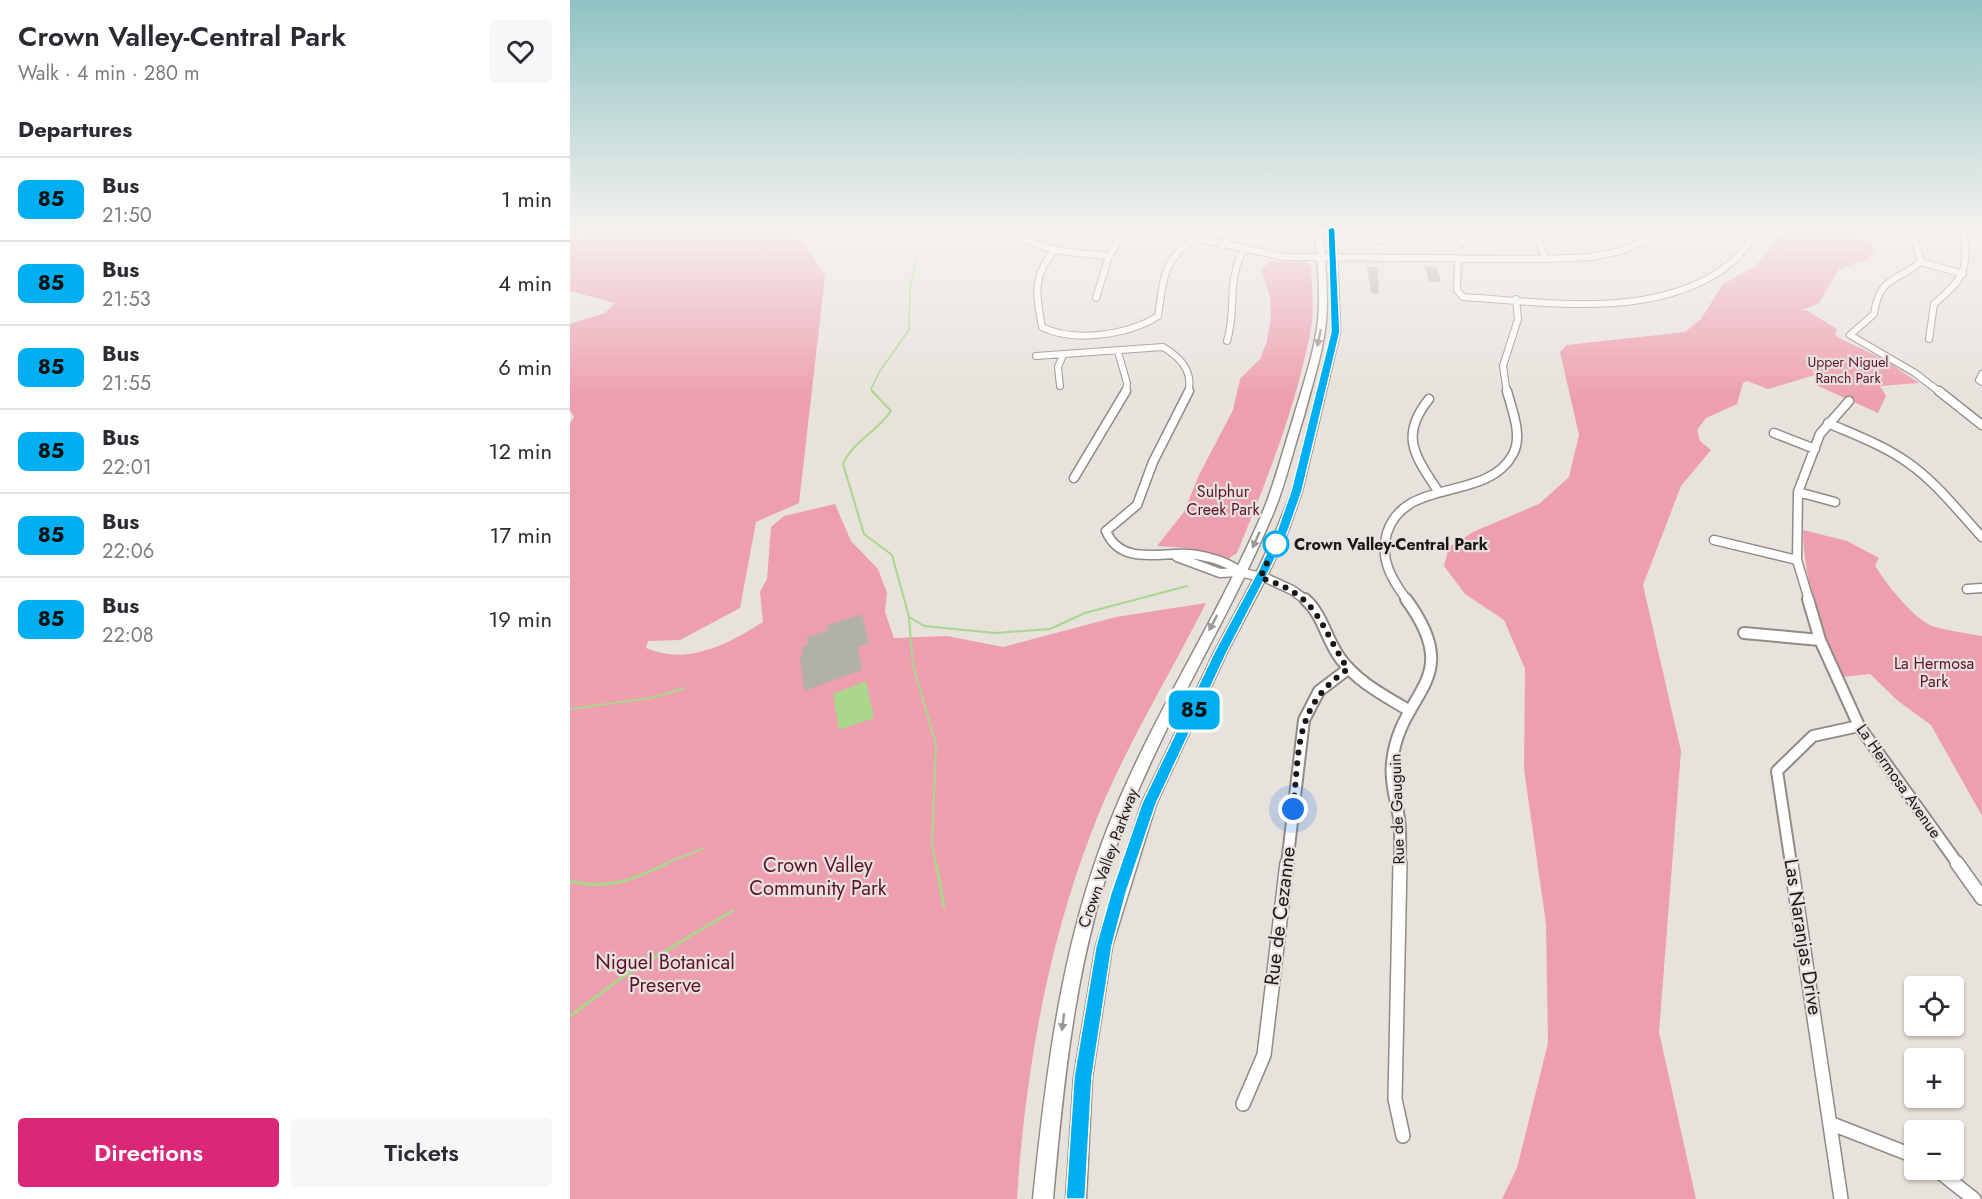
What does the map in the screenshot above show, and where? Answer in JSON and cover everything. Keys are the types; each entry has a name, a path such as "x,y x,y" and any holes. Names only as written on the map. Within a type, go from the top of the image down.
{"main road":[{"name":"Crown Valley Parkway","path":"1043,1199 1066,1001 1082,928 1115,828 1162,721 1241,572 1279,484 1316,352 1322,319 1321,285"},
{"name":"Crown Valley Parkway","path":"1076,1199 1084,1066 1104,946 1119,893 1149,803 1221,651 1260,578 1282,531 1297,491 1330,357 1336,323 1335,285"}],"street":[{"path":"1037,285 1042,327 1047,332 1110,333 1154,320 1158,316 1162,296 1161,285"},
{"path":"1096,298 1100,285"},
{"path":"1227,341 1234,315 1233,285"},
{"path":"1457,285 1457,290 1463,297 1602,303 1637,300 1678,291 1691,285"},
{"path":"1882,285 1875,295 1874,314 1850,336 1916,373 1982,425"},
{"path":"1929,339 1934,304 1955,285"},
{"name":"Rue de Gauguin","path":"1403,1136 1395,1099 1400,831 1392,764 1395,744 1431,674 1429,633 1416,608 1398,585 1387,564 1384,544 1389,528 1400,512 1416,500 1438,491 1487,479 1506,466 1514,452 1517,437 1502,360 1518,320 1516,299"},
{"path":"1036,356 1119,352 1163,347 1179,357 1186,368 1190,390 1153,462 1137,505 1106,531 1107,537 1121,550 1136,555 1174,555 1221,573 1241,572 1282,585 1307,601 1323,622 1333,647 1348,669 1375,691 1410,711"},
{"path":"1074,478 1126,396 1127,383 1119,352"},
{"path":"1060,386 1058,367 1063,355"},
{"path":"1429,399 1418,411 1411,429 1412,446 1419,464 1438,491"},
{"name":"La Hermosa Avenue","path":"1850,401 1828,423 1798,492 1797,560 1820,640 1859,726 1982,898"},
{"path":"1828,423 1908,462 1982,537"},
{"path":"1774,433 1815,449"},
{"path":"1798,492 1835,502"},
{"path":"1714,540 1797,560"},
{"path":"1967,589 1982,588"},
{"path":"1744,633 1820,640"},
{"name":"Rue de Cezanne","path":"1243,1104 1264,1054 1304,720 1319,691 1348,669"},
{"name":"Las Naranjas Drive","path":"1841,1199 1832,1124 1777,771 1813,736 1859,726"},
{"path":"1832,1124 1904,1152"},
{"path":"1950,1180 1974,1199"}],"green space":[{"name":"Crown Valley Community Park","path":"570,285 824,285 799,503 756,522 740,608 680,640 648,641 646,648 677,655 707,650 736,638 763,622 760,592 767,579 771,527 784,516 835,504 851,541 878,569 887,593 885,612 894,638 947,636 1003,647 1116,617 1206,603 1117,772 1076,875 1051,966 1032,1059 1017,1199 570,1199 570,423 574,417 570,410 570,324 605,313 615,303 570,291"},
{"name":"Sulphur Creek Park","path":"1266,285 1312,285 1310,334 1279,445 1237,553 1228,559 1187,548 1157,546 1184,512 1199,475 1233,410 1240,379 1260,359 1267,341 1271,317 1270,297"},
{"name":"Upper Niguel Ranch Park","path":"1722,285 1830,285 1819,303 1799,311 1806,310 1837,329 1835,334 1839,338 1887,361 1919,383 1880,386 1886,396 1878,413 1814,384 1817,375 1802,353 1815,375 1768,389 1747,381 1743,383 1737,404 1706,418 1697,430 1700,441 1711,450 1681,486 1643,585 1681,751 1659,1032 1696,1199 1502,1199 1517,1168 1548,1043 1546,924 1524,769 1525,669 1504,620 1465,594 1444,566 1449,547 1475,531 1539,504 1569,477 1579,435 1560,352 1567,345 1685,332 1701,319"},
{"name":"La Hermosa Park","path":"1803,530 1847,541 1879,558 1875,565 1885,581 1908,608 1925,622 1938,628 1982,636 1982,816 1931,725 1898,701 1870,674 1842,677 1815,606 1804,549"}],"shaded area":[{"path":"866,681 874,718 839,730 833,694"}],"building":[{"path":"1370,285 1378,285 1379,294 1371,293"},
{"path":"862,614 869,643 858,647 862,670 804,691 800,657 803,655 802,647 808,645 807,637 828,630 827,625"}],"waterway":[{"path":"872,391 880,371 909,330 911,285"},
{"path":"872,391 891,411 853,449 843,464 864,534 892,555 909,617 924,626 995,633 1050,629 1085,613 1187,586"},
{"path":"909,618 913,665 936,745 932,843 936,864"},
{"path":"570,709 651,698 685,688"},
{"path":"664,864 704,848"},
{"path":"570,881 596,885 620,882 668,863"},
{"path":"936,863 944,907"},
{"path":"570,1016 624,976 732,911"}],"bus line":[{"name":"85","path":"1076,1199 1083,1077 1104,946 1119,893 1149,803 1221,651 1264,569 1290,511 1297,491 1336,332 1335,285"}],"place":[{"name":"Crown Valley-Central Park","path":"1276,544"}],"route":[{"path":"1276,544 1260,578 1282,585 1307,601 1323,622 1333,647 1348,669 1319,691 1304,720 1293,809"}],"park label":[{"name":"Niguel Botanical Preserve","path":"665,974"}]}
